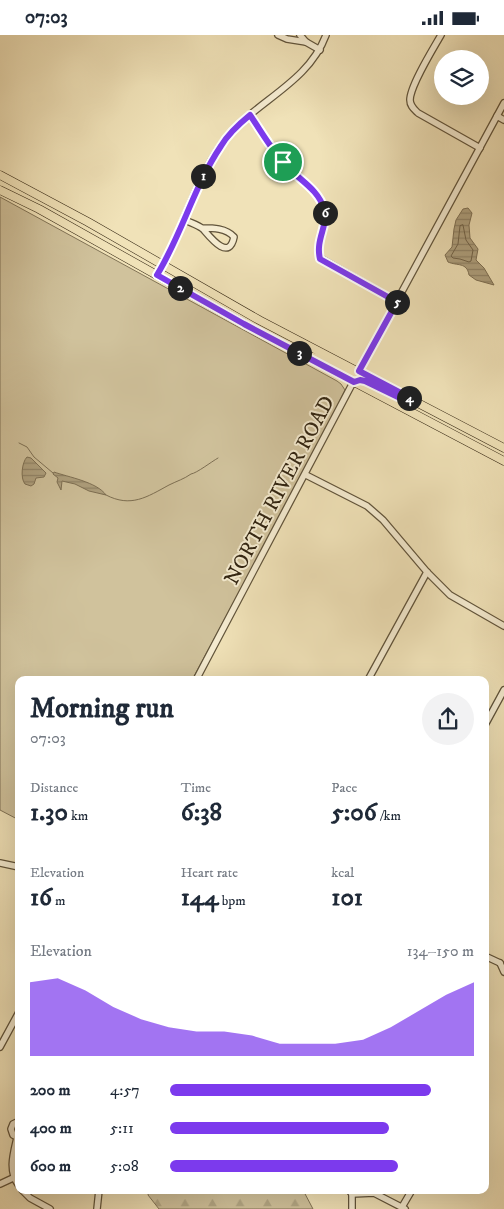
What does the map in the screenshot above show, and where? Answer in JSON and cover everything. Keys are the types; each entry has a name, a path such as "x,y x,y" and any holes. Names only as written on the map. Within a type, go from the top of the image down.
{"main road":[{"path":"0,175 88,222 258,319 504,449"},
{"path":"0,189 302,355 504,461"},
{"path":"302,355 327,361 349,373 359,371"},
{"path":"354,382 365,381 398,397 416,401"}],"street":[{"path":"278,35 287,39 306,42"},
{"path":"300,35 306,42 320,50"},
{"path":"157,275 164,265 205,173 221,145 236,127 305,70 320,50 326,35"},
{"path":"440,35 413,89 410,99 413,109 425,118 480,148"},
{"name":"NORTH RIVER ROAD","path":"198,676 306,475 359,371 504,103"},
{"path":"500,113 504,120"},
{"path":"250,115 283,162 296,176 311,187 319,198 325,211 324,230 319,241 318,250 320,259 397,302"},
{"path":"185,220 202,228 230,233 234,237 233,243 224,248 218,245 202,228"},
{"path":"306,475 367,506 383,520 426,571 450,595 504,625"},
{"path":"370,676 426,571"},
{"path":"489,718 504,690"},
{"path":"0,863 15,866"},
{"path":"489,957 502,961 504,972"},
{"path":"0,1047 15,1019"},
{"path":"15,1123 11,1129 15,1136"},
{"path":"15,1148 13,1155 13,1178 15,1181"},
{"path":"0,1183 13,1178"},
{"path":"26,1194 30,1199 50,1209"},
{"path":"97,1209 99,1194"},
{"path":"351,1194 352,1209"},
{"path":"376,1194 404,1208 410,1194"}],"green space":[{"path":"0,197 337,381 345,390 322,437 194,676 15,676 15,818 0,810"},
{"path":"305,1194 313,1209 159,1209 148,1195"}],"water":[{"path":"468,208 472,213 469,225 470,238 478,249 476,260 484,268 494,285 476,280 469,275 464,266 448,262 445,255 452,247 456,220 463,209"},
{"path":"27,457 31,458 46,473 44,477 36,478 31,486 25,484 22,478 23,466"},
{"path":"54,472 89,483 102,490 106,495 62,481 61,490 57,482 58,478 53,474"}],"waterway":[{"path":"19,443 27,447 34,457 53,473"},
{"path":"106,495 123,501 146,497 197,472 218,458"}],"route":[{"path":"250,115 283,162 296,176 311,187 325,211 324,230 319,241 318,250 320,259 397,302 359,371 416,401 398,397 365,381 354,382 244,324 157,275 164,265 205,173 221,145 236,127 250,115"}]}
